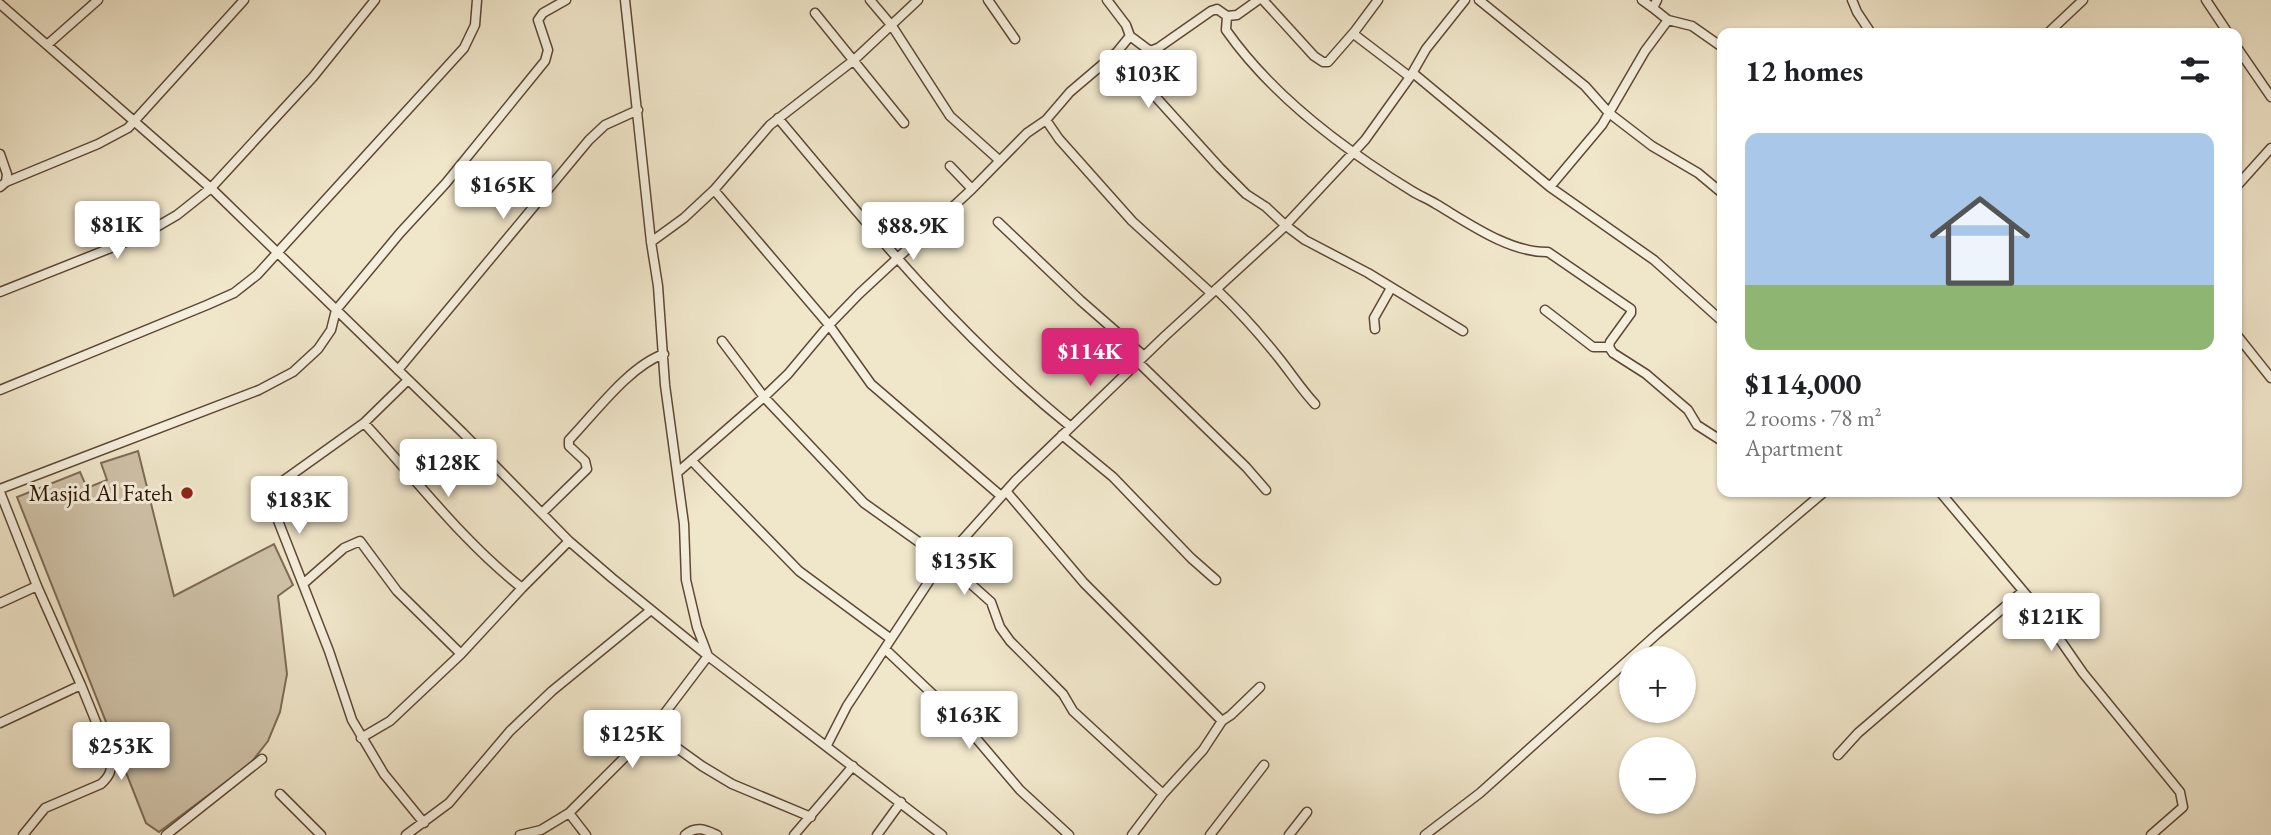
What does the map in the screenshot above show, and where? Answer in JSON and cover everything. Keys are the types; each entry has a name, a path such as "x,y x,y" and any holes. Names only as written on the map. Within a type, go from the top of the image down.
{"street":[{"path":"47,45 98,0"},
{"path":"3,185 98,144 128,128 244,0"},
{"path":"0,292 141,236 177,215 211,188 313,77 375,0"},
{"path":"0,390 234,293 257,275 464,48 475,25 477,0"},
{"path":"23,835 44,808 101,784 108,778 112,768 111,759 37,586 0,490 259,390 293,372 318,349 331,330 336,310 446,183 545,61 548,50 538,20 543,13 566,0"},
{"path":"625,0 658,286 665,385 684,524 686,580 697,627 708,656"},
{"path":"870,0 892,26 950,116 999,160"},
{"path":"651,242 684,218 714,190 751,144 778,118 854,60 918,0"},
{"path":"988,0 1015,39"},
{"path":"1107,0 1126,25 1130,36 1150,51 1153,64 1144,84"},
{"path":"1150,51 1212,10 1217,9 1227,16 1237,15 1261,0 1314,56 1323,62 1328,61 1378,0"},
{"path":"827,745 847,706 944,560 1003,494 1062,435 1285,225 1354,152 1411,75 1426,49 1465,0"},
{"path":"1479,0 1585,86 1609,113 1652,146 1698,173 1717,189"},
{"path":"1642,0 1655,4 1668,20 1692,26 1717,44"},
{"path":"1852,0 1868,28"},
{"path":"2053,28 2083,0"},
{"path":"2206,0 2225,28"},
{"path":"0,4 211,188 569,541 708,656 942,835"},
{"path":"815,13 904,124"},
{"path":"1227,16 1226,30 1268,81 1322,129 1413,192 1459,219 1521,248 1548,252 1627,306 1631,313 1609,347"},
{"path":"1550,187 1602,125 1645,51 1668,20"},
{"path":"1354,31 1355,35 1411,75 1550,187 1654,260 1717,317"},
{"path":"678,472 764,397 794,367 829,324 896,257 972,189 1027,134 1046,120 1070,92 1117,52 1130,36"},
{"path":"1117,52 1220,168 1285,225 1305,240 1368,273 1463,331"},
{"path":"2242,55 2271,97"},
{"path":"398,370 589,140 605,125 638,110"},
{"path":"778,118 961,329 1071,427"},
{"path":"1046,120 1059,139 1132,221 1253,327 1281,360 1295,383 1315,404"},
{"path":"2242,180 2271,148"},
{"path":"0,154 7,174 3,185"},
{"path":"950,166 972,189"},
{"path":"714,190 829,324 871,384 1003,494 1092,592 1222,721"},
{"path":"998,222 1141,359 1266,489"},
{"path":"1374,329 1374,318 1391,288"},
{"path":"1545,310 1593,347 1609,347"},
{"path":"722,341 764,397 864,503 944,560 991,602 1000,627 1010,641 1063,694 1073,711 1163,794"},
{"path":"2242,342 2271,378"},
{"path":"1609,347 1646,374 1688,410 1697,425 1717,438"},
{"path":"542,513 587,469 585,461 569,446 569,440 628,378 654,358 664,354"},
{"path":"408,380 364,423 273,488 268,495 329,651 352,720 384,774 424,823"},
{"path":"364,423 480,554 522,588"},
{"path":"1062,435 1113,477 1191,558 1216,580"},
{"path":"692,461 799,571 891,639"},
{"path":"1425,835 1480,793 1815,497"},
{"path":"1944,497 2023,591 2083,673 2180,792 2183,807 2151,835"},
{"path":"303,584 344,548 360,541 397,592 461,654"},
{"path":"361,738 390,721 461,654 569,541"},
{"path":"0,603 37,586"},
{"path":"1838,755 1868,725 2023,591"},
{"path":"406,835 449,803 510,731 552,691 652,610"},
{"path":"885,649 964,724 1020,790 1069,835"},
{"path":"520,835 541,830 569,813 652,730 708,656"},
{"path":"0,723 81,685"},
{"path":"1132,835 1163,794 1203,750 1222,721 1260,687"},
{"path":"652,730 732,784 811,817"},
{"path":"166,835 262,759"},
{"path":"1210,835 1264,765"},
{"path":"794,835 853,766"},
{"path":"280,794 321,835"},
{"path":"877,835 901,802"},
{"path":"1289,835 1307,812"},
{"path":"569,813 586,835"},
{"path":"685,835 689,831 702,828 717,835"}],"shaded area":[{"path":"138,451 174,596 274,544 293,585 278,596 287,674 280,712 268,741 250,764 159,832 146,823 17,497 80,472 87,488 107,480 101,463"}],"place":[{"name":"Masjid Al Fateh","path":"187,493"}]}
